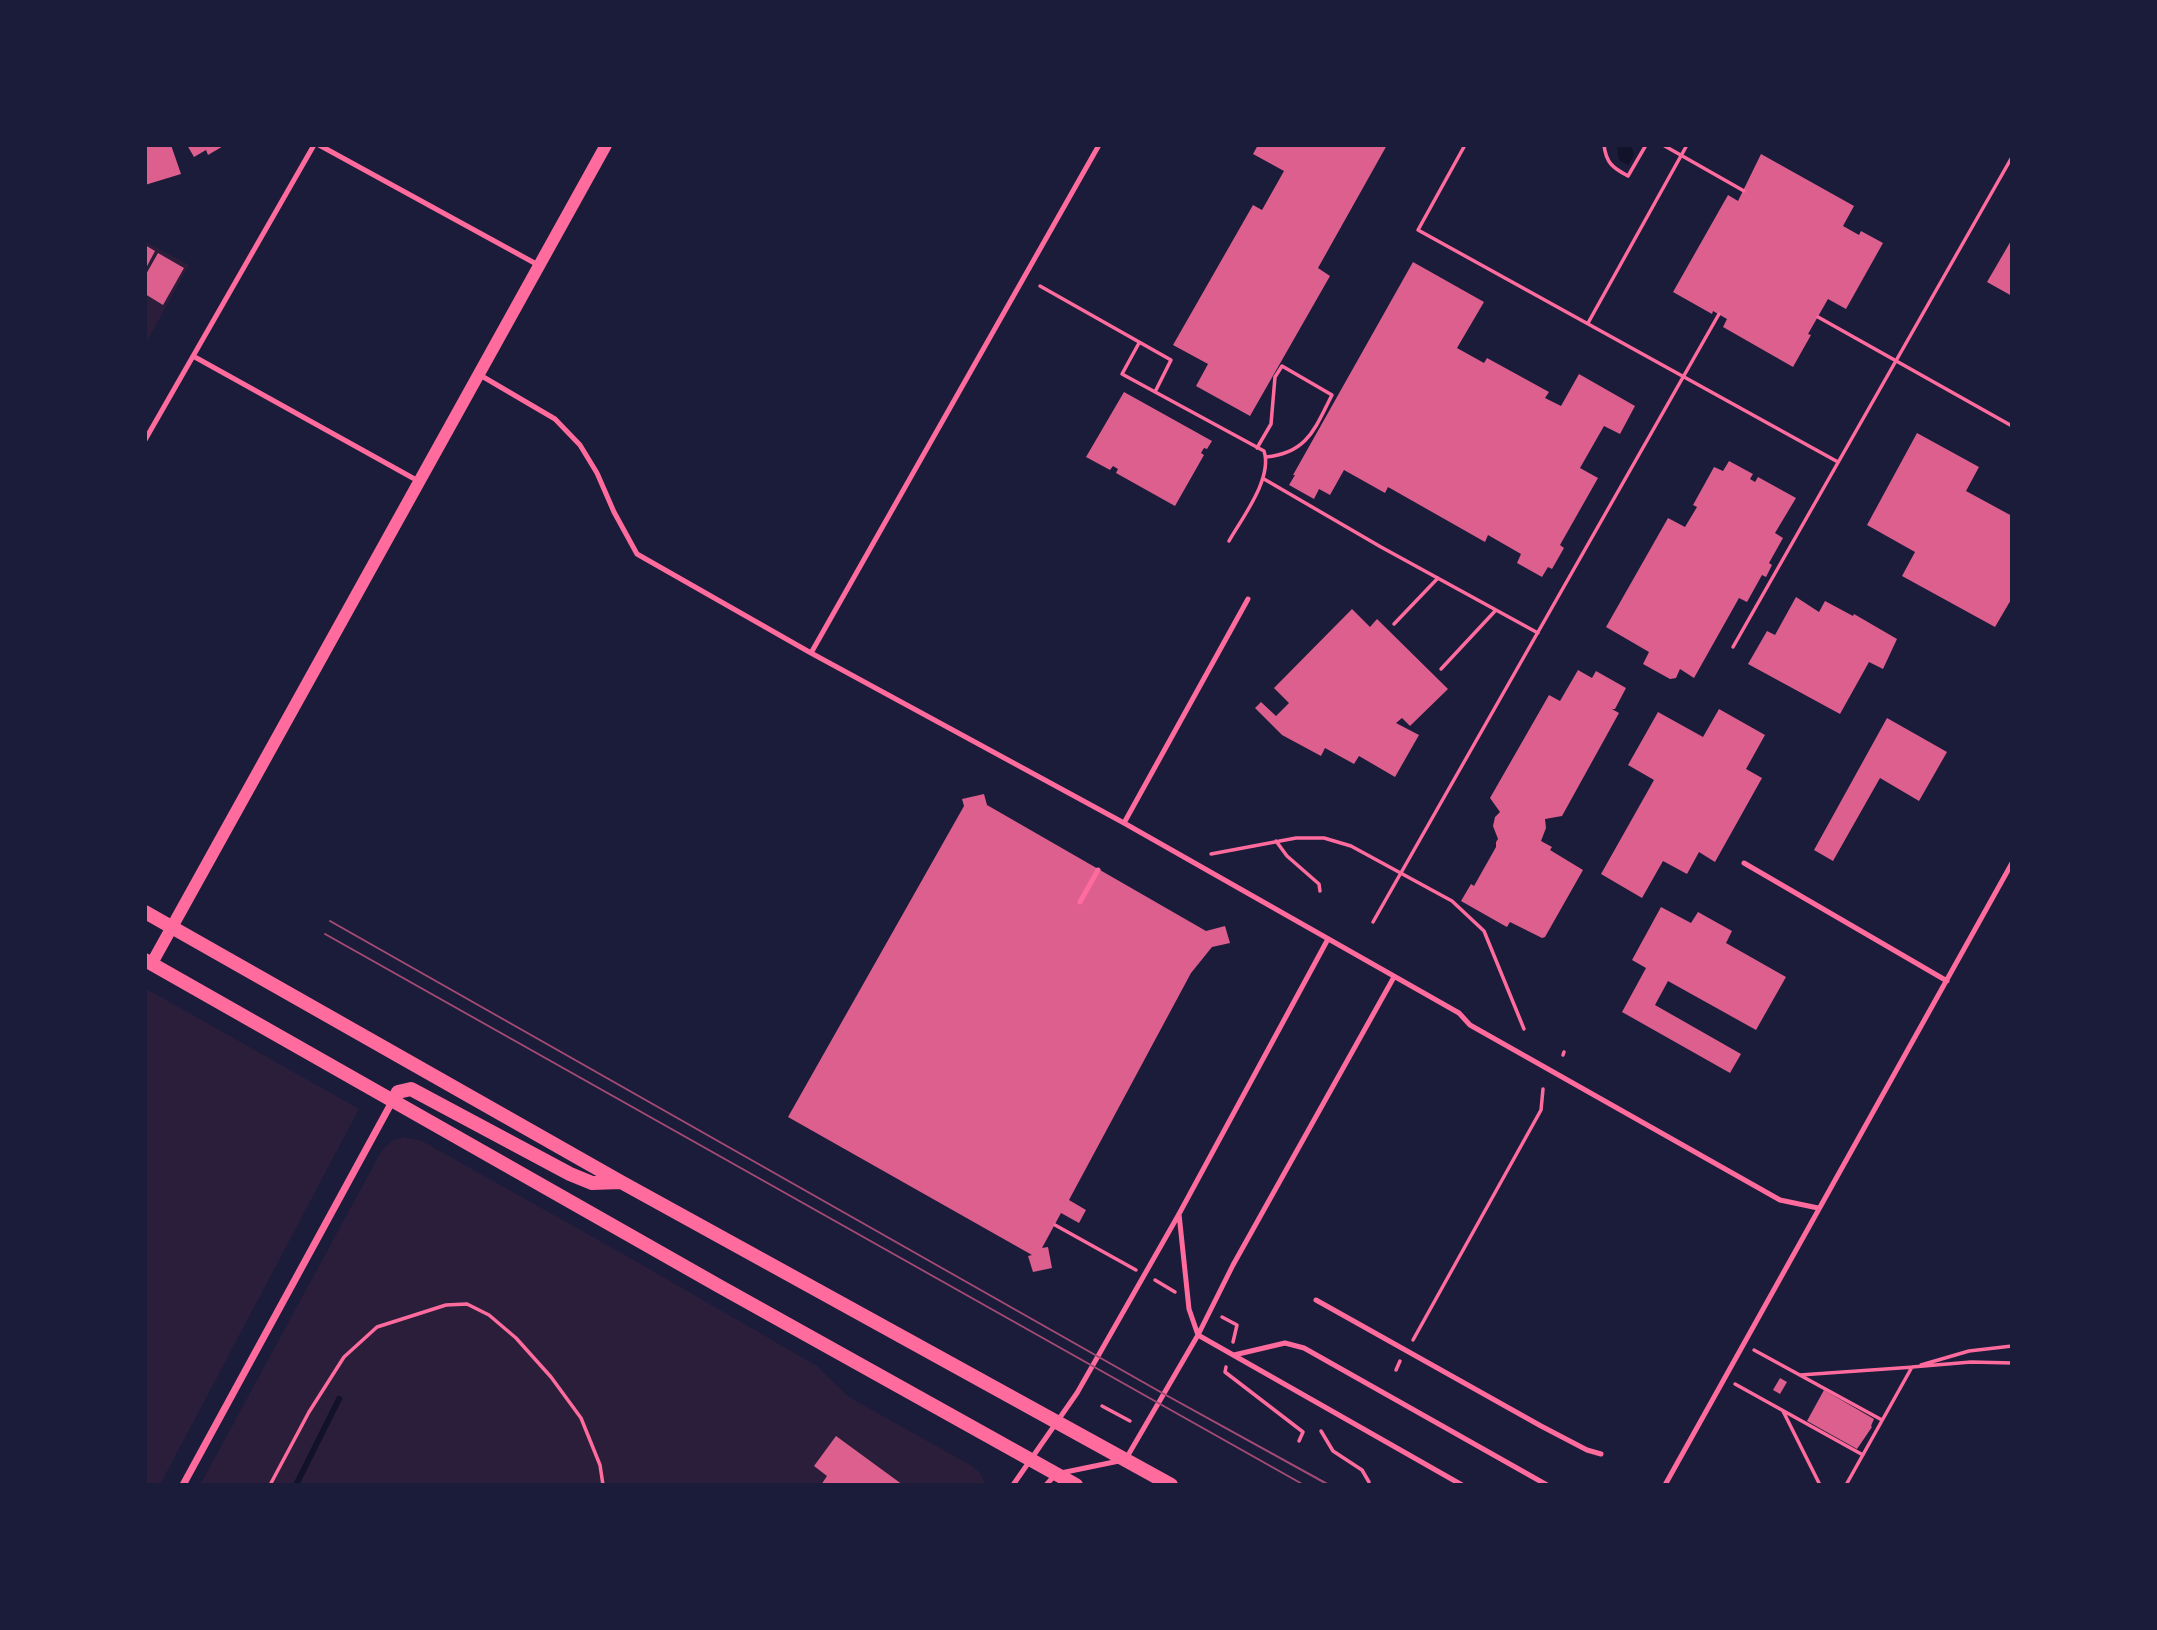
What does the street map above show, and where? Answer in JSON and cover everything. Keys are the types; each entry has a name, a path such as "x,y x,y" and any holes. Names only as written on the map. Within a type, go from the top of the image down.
{"main road":[{"path":"145,912 621,1182 1171,1485"},
{"path":"149,962 719,1286 1030,1459 1051,1479 1076,1485"},
{"path":"394,1100 398,1092 405,1088 411,1089 569,1174 592,1183 621,1182"}],"street":[{"path":"149,962 172,926 421,482 606,145"},
{"path":"183,1485 394,1100"}],"lane":[{"path":"145,440 314,145"},
{"path":"319,145 540,265"},
{"path":"811,653 1099,145"},
{"path":"193,356 421,482"},
{"path":"480,374 555,419 580,445 597,472 614,512 637,554 811,653 1124,822 1459,1013 1470,1025 1780,1200 1818,1208"},
{"path":"1124,822 1248,599"},
{"path":"1744,863 1947,981"},
{"path":"1665,1485 2012,863"},
{"path":"1080,902 1098,870"},
{"path":"1013,1485 1077,1393 1179,1214 1328,939"},
{"path":"1051,1479 1126,1460 1198,1335 1233,1265 1394,976"},
{"path":"1179,1214 1189,1309 1198,1335 1462,1485"},
{"path":"1316,1300 1541,1426 1587,1450 1601,1454"},
{"path":"1234,1355 1285,1343 1304,1348 1547,1485"}],"path":[{"path":"1465,145 1418,230 1838,463"},
{"path":"1604,145 1606,160 1613,168 1628,176 1646,145"},
{"path":"1663,145 1744,191"},
{"path":"1588,323 1687,145"},
{"path":"1734,647 2012,157"},
{"path":"1040,286 1171,360 1155,392"},
{"path":"1373,922 1720,314"},
{"path":"1818,317 2012,426"},
{"path":"1139,342 1122,374 1264,451 1264,479 1229,541"},
{"path":"1257,448 1271,424 1275,377 1282,366 1332,396 1305,442 1278,456 1266,457"},
{"path":"1264,479 1538,633"},
{"path":"1394,624 1438,578"},
{"path":"1441,669 1496,610"},
{"path":"1212,854 1296,838 1324,838 1352,846 1452,901 1484,931 1524,1029"},
{"path":"1276,841 1287,856 1319,884 1320,891"},
{"path":"1413,1340 1541,1110 1543,1089"},
{"path":"270,1485 309,1412 344,1357 360,1342 377,1327 446,1306 467,1304 489,1315 516,1338 551,1377 581,1418 600,1465 603,1485"},
{"path":"1744,1344 1882,1420"},
{"path":"1846,1485 1912,1367 1969,1351 2012,1346"},
{"path":"1395,1370 1401,1362"},
{"path":"1800,1375 1972,1362 2012,1363"},
{"path":"1724,1378 1863,1455"},
{"path":"1102,1406 1130,1421"},
{"path":"1782,1410 1820,1485"},
{"path":"1321,1431 1333,1451 1362,1469 1369,1482"}],"shaded area":[{"path":"1617,145 1631,145 1634,155 1628,165 1619,160"},
{"path":"145,241 189,265 145,345"},
{"path":"145,988 359,1109 160,1485 145,1485"},
{"path":"404,1137 422,1141 817,1366 849,1397 972,1466 980,1473 986,1485 200,1485 382,1150 393,1140"}],"building":[{"path":"145,145 171,145 181,174 145,185"},
{"path":"187,145 225,145 208,155 206,150 194,157"},
{"path":"1258,145 1387,145 1318,268 1330,276 1250,416 1196,386 1208,364 1173,345 1253,205 1262,210 1284,171 1253,154"},
{"path":"1761,154 1854,206 1843,226 1859,235 1861,231 1883,243 1846,309 1828,299 1793,367 1723,327 1727,319 1713,311 1712,314 1673,292 1728,195 1738,201"},
{"path":"2012,239 2012,296 1987,282"},
{"path":"145,245 155,251 145,270"},
{"path":"158,253 184,268 163,305 145,294 145,276"},
{"path":"1413,262 1484,302 1457,348 1484,363 1487,358 1549,392 1545,398 1561,406 1579,374 1635,406 1620,434 1604,426 1580,468 1598,478 1560,545 1564,548 1552,569 1548,567 1542,577 1517,563 1521,554 1488,535 1485,542 1388,487 1385,493 1344,470 1330,495 1319,489 1314,499 1289,485"},
{"path":"1124,392 1212,441 1201,453 1204,455 1175,506 1116,473 1118,469 1113,466 1110,470 1086,457"},
{"path":"1917,433 1979,467 1966,491 2012,516 2012,598 1995,627 1902,576 1915,552 1867,525"},
{"path":"1729,461 1753,474 1750,479 1755,482 1758,477 1796,498 1775,533 1783,538 1769,563 1772,565 1766,577 1762,575 1747,602 1739,598 1694,678 1680,669 1676,678 1670,679 1643,664 1649,652 1606,627 1668,518 1685,527 1697,507 1693,505 1714,467 1723,471"},
{"path":"1796,597 1819,612 1825,601 1897,639 1883,669 1869,662 1840,714 1748,664 1767,631 1775,635"},
{"path":"1352,609 1370,627 1377,619 1448,689 1410,726 1402,718 1396,723 1419,735 1395,777 1359,756 1354,764 1325,748 1321,756 1282,735 1255,708 1261,702 1276,716 1289,703 1274,688"},
{"path":"1578,670 1592,678 1596,671 1626,688 1615,709 1612,709 1619,713 1562,816 1545,819 1546,828 1541,841 1552,847 1550,850 1583,870 1542,938 1510,922 1507,927 1461,901 1471,884 1474,886 1496,847 1498,839 1493,826 1495,817 1500,812 1490,798 1549,695 1560,701"},
{"path":"1719,709 1765,735 1746,769 1762,778 1715,862 1699,852 1687,874 1663,861 1642,898 1601,874 1654,780 1628,765 1658,712 1703,737"},
{"path":"1887,718 1947,752 1919,801 1880,778 1833,861 1814,850"},
{"path":"984,794 987,805 1206,931 1225,926 1230,943 1212,947 1191,973 1069,1200 1086,1210 1079,1223 1061,1213 1042,1248 1048,1247 1052,1268 1033,1272 1028,1256 1032,1255 788,1117 964,806 962,799"},
{"path":"1661,907 1691,923 1698,912 1732,931 1726,943 1786,977 1756,1030 1668,981 1655,1005 1741,1054 1730,1073 1622,1012 1646,968 1632,960"},
{"path":"1780,1378 1787,1382 1780,1394 1773,1390"},
{"path":"1824,1390 1874,1419 1872,1427 1857,1449 1807,1421"},
{"path":"836,1436 903,1485 821,1485 827,1476 814,1466"}],"waterway":[{"path":"296,1485 339,1399"}],"tram line":[{"path":"330,921 1329,1485"},
{"path":"325,934 1304,1485"}]}
